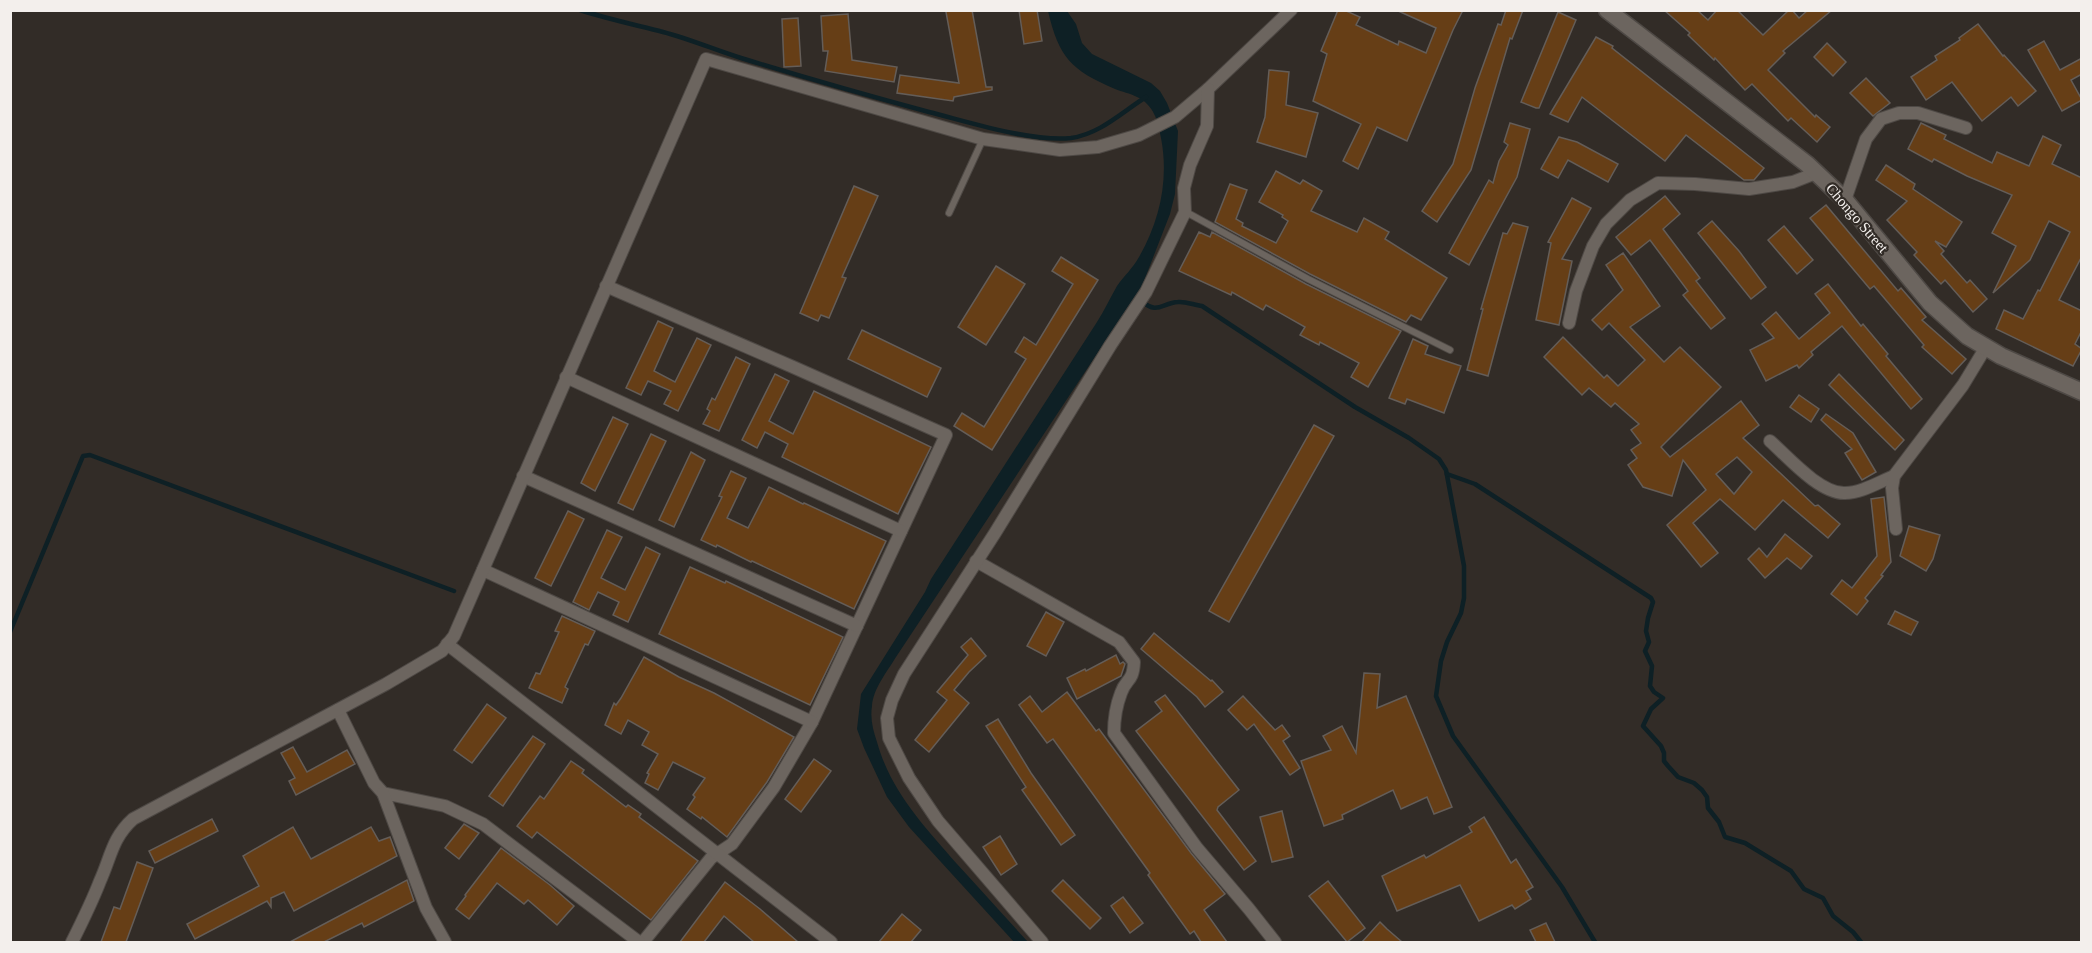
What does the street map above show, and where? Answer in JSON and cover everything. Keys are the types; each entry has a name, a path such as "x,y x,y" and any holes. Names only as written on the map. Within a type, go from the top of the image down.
{"street":[{"path":"72,942 101,879 111,848 123,828 442,651 454,636 706,59 983,139 1060,150 1098,147 1139,135 1175,117 1291,10"},
{"name":"Chongo Street","path":"1607,10 1755,123 1816,173 1845,200 1930,303 1967,336 2010,360 2082,392"},
{"path":"1042,942 938,821 909,778 889,738 887,718 892,700 904,674 1146,292 1185,212 1184,188 1190,165 1207,126 1208,88"},
{"path":"1845,200 1866,139 1881,119 1899,113 1918,113 1966,128"},
{"path":"1569,323 1576,291 1593,246 1606,224 1630,200 1658,183 1749,189 1793,182 1816,173"},
{"path":"383,793 445,806 483,824 641,942 711,858 732,844 774,787 812,722 946,435 606,286"},
{"path":"1896,529 1892,488 1894,476 1963,385 1986,347"},
{"path":"566,377 901,531"},
{"path":"1770,441 1819,484 1832,491 1846,493 1894,476"},
{"path":"523,476 857,626"},
{"path":"976,561 1119,642 1134,662 1134,676 1122,690 1115,712 1114,733 1197,848 1275,942"},
{"path":"483,570 812,722"},
{"path":"447,644 569,741 831,942"},
{"path":"338,710 374,783 383,793 426,908 445,942"}],"lane":[{"path":"949,213 983,139"},
{"path":"1185,212 1308,279 1450,350"}],"water":[{"path":"1048,11 1067,11 1076,24 1082,43 1092,54 1151,83 1160,91 1178,131 1175,194 1170,214 1142,286 885,675 875,693 871,711 873,729 883,760 900,793 957,864 1028,942 1014,942 909,827 887,797 857,729 861,694 931,579 1097,322 1117,286 1137,261 1152,229 1161,199 1164,169 1161,138 1154,114 1148,104 1132,94 1100,82 1077,68 1062,51"}],"building":[{"path":"948,10 972,10 986,87 992,87 992,90 954,97 953,101 897,93 900,75 959,83 946,12"},
{"path":"1019,10 1037,10 1042,41 1024,44"},
{"path":"1338,10 1344,10 1360,17 1356,25 1398,45 1399,41 1426,53 1436,28 1396,10 1463,10 1407,141 1377,127 1358,169 1343,161 1361,124 1313,101 1327,54 1321,51"},
{"path":"1506,10 1523,10 1512,39 1510,38 1471,170 1437,222 1422,211 1453,164 1475,88 1498,24 1501,25"},
{"path":"1664,10 1697,10 1708,20 1717,10 1737,10 1763,35 1789,10 1792,10 1799,18 1808,10 1832,10 1783,51 1785,53 1768,70 1815,117 1816,115 1830,127 1817,142 1791,118 1788,121 1752,84 1745,90 1715,58 1714,60 1688,35 1690,33"},
{"path":"1558,12 1576,20 1539,108 1536,108 1521,102"},
{"path":"848,14 852,60 897,67 894,82 825,71 828,51 823,51 821,16"},
{"path":"798,18 801,66 784,67 782,19"},
{"path":"1978,24 2003,56 2036,91 2018,106 2011,97 1982,121 1952,82 1926,100 1911,77 1937,60 1935,56 1960,40 1959,38"},
{"path":"1596,37 1613,46 1612,48 1764,168 1754,180 1744,180 1686,135 1665,161 1582,97 1568,122 1550,114"},
{"path":"2044,41 2060,70 2082,58 2082,74 2071,80 2082,100 2062,111 2028,50"},
{"path":"1827,43 1846,62 1833,76 1814,57"},
{"path":"1269,70 1289,72 1286,105 1318,113 1306,157 1257,142 1265,117"},
{"path":"1866,78 1890,103 1873,116 1850,93"},
{"path":"1510,123 1530,129 1517,177 1469,265 1449,253 1489,180 1493,183 1499,161 1508,145 1504,142"},
{"path":"1921,123 1946,135 1944,139 1992,163 1997,152 2029,166 2043,136 2061,145 2052,164 2082,178 2082,256 2059,300 2082,311 2082,330 2075,344 2082,349 2073,366 1996,329 2004,310 2023,319 2070,232 2049,221 2030,260 1993,293 2016,246 1992,233 2012,195 1934,159 1932,162 1908,149"},
{"path":"1559,137 1577,142 1618,164 1608,182 1568,160 1558,178 1541,169"},
{"path":"1886,165 1915,184 1913,189 1962,222 1946,247 1935,241 1944,251 1941,254 1967,283 1970,280 1987,299 1973,312 1945,280 1941,284 1914,255 1917,252 1887,220 1907,201 1876,180"},
{"path":"1276,171 1300,184 1303,180 1322,191 1311,211 1357,232 1364,218 1389,232 1385,239 1447,278 1421,320 1411,315 1406,322 1310,274 1215,222 1230,184 1247,190 1236,219 1243,223 1242,226 1276,243 1288,221 1282,217 1283,215 1259,202"},
{"path":"854,186 878,196 842,277 846,278 829,318 821,315 818,321 800,313"},
{"path":"1665,196 1680,214 1663,229 1700,278 1696,281 1725,318 1711,329 1683,295 1688,291 1650,240 1631,255 1616,237"},
{"path":"1572,198 1591,208 1562,259 1572,261 1559,325 1536,320 1551,243 1548,242"},
{"path":"1826,205 1898,291 1901,288 1926,317 1922,320 1966,359 1952,374 1922,347 1924,345 1874,286 1870,289 1810,218"},
{"path":"1712,221 1739,251 1766,287 1751,299 1698,233"},
{"path":"1513,223 1528,227 1488,376 1467,370 1483,309 1481,309 1503,233 1507,234"},
{"path":"1784,226 1813,260 1797,274 1768,240"},
{"path":"1199,232 1210,237 1212,232 1306,284 1401,331 1368,387 1351,377 1359,363 1320,342 1319,345 1300,335 1305,327 1266,305 1263,310 1232,292 1231,295 1179,271"},
{"path":"1623,253 1660,306 1630,327 1664,362 1680,347 1721,387 1661,447 1670,457 1741,401 1759,425 1743,438 1815,506 1818,505 1840,524 1828,538 1783,500 1755,530 1720,499 1693,523 1718,553 1701,567 1667,525 1706,490 1683,460 1672,496 1643,487 1628,465 1637,458 1631,450 1641,443 1631,430 1639,424 1615,403 1611,407 1589,388 1582,395 1544,357 1563,337 1604,378 1607,375 1618,386 1645,360 1609,323 1602,330 1592,320 1623,290 1606,265","holes":["1737,457 1752,472 1734,494 1716,474"]},
{"path":"1061,257 1098,280 992,450 954,426 962,413 984,427 1026,359 1015,352 1024,337 1036,345 1073,284 1052,271"},
{"path":"996,266 1025,284 986,345 958,327"},
{"path":"1828,284 1861,326 1863,324 1888,354 1886,356 1922,399 1911,409 1842,326 1811,352 1813,355 1799,368 1797,365 1766,381 1750,350 1774,338 1762,324 1776,312 1799,339 1830,313 1815,294"},
{"path":"658,321 673,328 654,371 675,382 697,338 711,345 678,411 664,404 671,391 648,381 641,395 626,388"},
{"path":"862,330 941,368 927,397 848,359"},
{"path":"1413,339 1428,346 1425,354 1461,366 1444,413 1407,399 1405,404 1389,398"},
{"path":"736,357 750,364 719,431 703,424 710,411 707,409 712,398 715,400"},
{"path":"775,374 789,381 769,421 793,434 814,391 931,447 898,514 782,457 788,444 765,432 757,448 742,440"},
{"path":"1839,374 1904,440 1895,450 1829,385"},
{"path":"1799,395 1819,409 1811,422 1790,407"},
{"path":"1826,414 1853,433 1876,472 1862,480 1845,453 1852,449 1821,420"},
{"path":"613,417 628,424 595,491 581,483"},
{"path":"1314,425 1334,436 1229,622 1209,611"},
{"path":"651,434 666,441 633,510 618,503"},
{"path":"691,452 705,460 674,527 659,520"},
{"path":"731,471 746,478 727,518 748,528 769,487 886,541 854,609 717,545 716,547 701,540 722,497 719,496"},
{"path":"1884,497 1891,562 1865,598 1868,601 1857,615 1831,594 1842,580 1852,588 1877,556 1871,499"},
{"path":"568,511 584,519 551,586 535,578"},
{"path":"1909,526 1940,535 1933,559 1926,571 1900,556"},
{"path":"607,530 622,537 601,578 625,590 646,547 660,554 628,622 613,615 619,602 598,592 589,610 573,602"},
{"path":"1785,534 1812,556 1801,569 1787,558 1765,578 1748,559 1759,548 1767,557"},
{"path":"690,567 725,583 726,581 843,637 810,705 659,634"},
{"path":"1895,611 1918,622 1911,635 1888,624"},
{"path":"1046,612 1064,622 1046,656 1027,646"},
{"path":"562,616 595,631 588,645 585,644 565,687 568,689 562,703 529,688 536,673 540,674 559,632 555,631"},
{"path":"1154,633 1212,680 1223,692 1205,707 1197,697 1141,649"},
{"path":"971,638 986,656 954,690 969,703 929,752 915,740 947,700 937,692 968,655 961,647"},
{"path":"1116,655 1120,664 1123,662 1125,664 1121,676 1077,699 1067,678"},
{"path":"644,657 794,737 767,782 727,837 702,817 701,819 687,809 695,797 693,795 705,778 673,762 658,790 645,783 649,774 647,773 658,754 642,745 649,732 628,720 621,734 605,725 614,703 616,705 621,698"},
{"path":"1364,673 1380,674 1377,708 1406,696 1452,807 1434,814 1427,797 1401,809 1393,790 1342,815 1343,819 1324,826 1301,761 1331,750 1323,736 1342,726 1356,753"},
{"path":"1067,692 1096,731 1099,729 1191,853 1225,894 1204,910 1227,942 1201,942 1194,931 1190,934 1148,875 1150,873 1053,739 1047,743 1019,705 1030,696 1042,712"},
{"path":"1165,695 1239,790 1217,810 1256,861 1244,870 1136,731 1162,711 1155,702"},
{"path":"1243,696 1275,730 1282,725 1290,736 1283,741 1300,768 1290,775 1254,724 1247,730 1228,710"},
{"path":"487,704 506,718 472,763 454,750"},
{"path":"998,719 1031,773 1075,835 1061,845 1022,790 1026,787 986,726"},
{"path":"533,736 545,744 503,806 489,796"},
{"path":"293,747 307,772 347,750 355,764 296,795 289,781 295,778 281,753"},
{"path":"814,759 831,771 801,812 785,799"},
{"path":"571,761 584,770 582,773 626,807 628,805 641,814 639,817 698,861 651,920 537,832 532,838 517,826 540,796 544,799"},
{"path":"1282,811 1293,857 1272,862 1260,817"},
{"path":"1484,817 1511,863 1516,859 1533,887 1526,891 1531,899 1515,909 1512,905 1479,921 1460,885 1397,911 1382,876 1424,855 1426,858 1472,832 1469,827"},
{"path":"212,819 218,831 155,863 149,851"},
{"path":"464,824 479,833 459,859 445,848"},
{"path":"293,827 311,859 371,827 379,841 390,837 397,856 294,911 284,892 271,898 271,907 267,901 195,939 187,924 259,886 243,856"},
{"path":"1000,836 1017,864 1001,875 983,847"},
{"path":"501,848 574,906 557,925 528,900 524,904 497,883 469,919 456,909"},
{"path":"137,862 153,868 126,942 101,942 114,907 120,909"},
{"path":"407,880 414,901 364,927 362,923 324,942 290,942"},
{"path":"1063,880 1101,918 1090,929 1052,891"},
{"path":"1328,881 1365,928 1347,942 1309,896"},
{"path":"725,882 798,942 754,942 724,916 704,942 680,942"},
{"path":"1123,897 1143,923 1130,933 1111,906"},
{"path":"902,914 921,930 911,942 879,942"},
{"path":"1380,922 1387,929 1402,942 1362,942"},
{"path":"1546,923 1555,942 1536,942 1530,930"}],"waterway":[{"path":"580,10 673,35 741,58 882,99 981,126 1038,137 1082,136 1110,122 1146,97"},
{"path":"1142,301 1156,308 1181,302 1202,306 1355,407 1409,438 1439,459 1446,470 1464,566 1464,598 1461,613 1441,661 1436,696 1453,736 1562,887 1595,942"},
{"path":"10,632 83,456 90,455 454,591"},
{"path":"1447,474 1475,484 1651,598 1653,602 1646,631 1649,642 1645,651 1652,666 1650,686 1663,698 1651,709 1643,726 1661,746 1664,761 1678,777 1694,783 1702,790 1707,797 1708,808 1719,822 1725,837 1745,843 1791,871 1804,889 1823,898 1833,916 1853,932 1861,942"}]}
